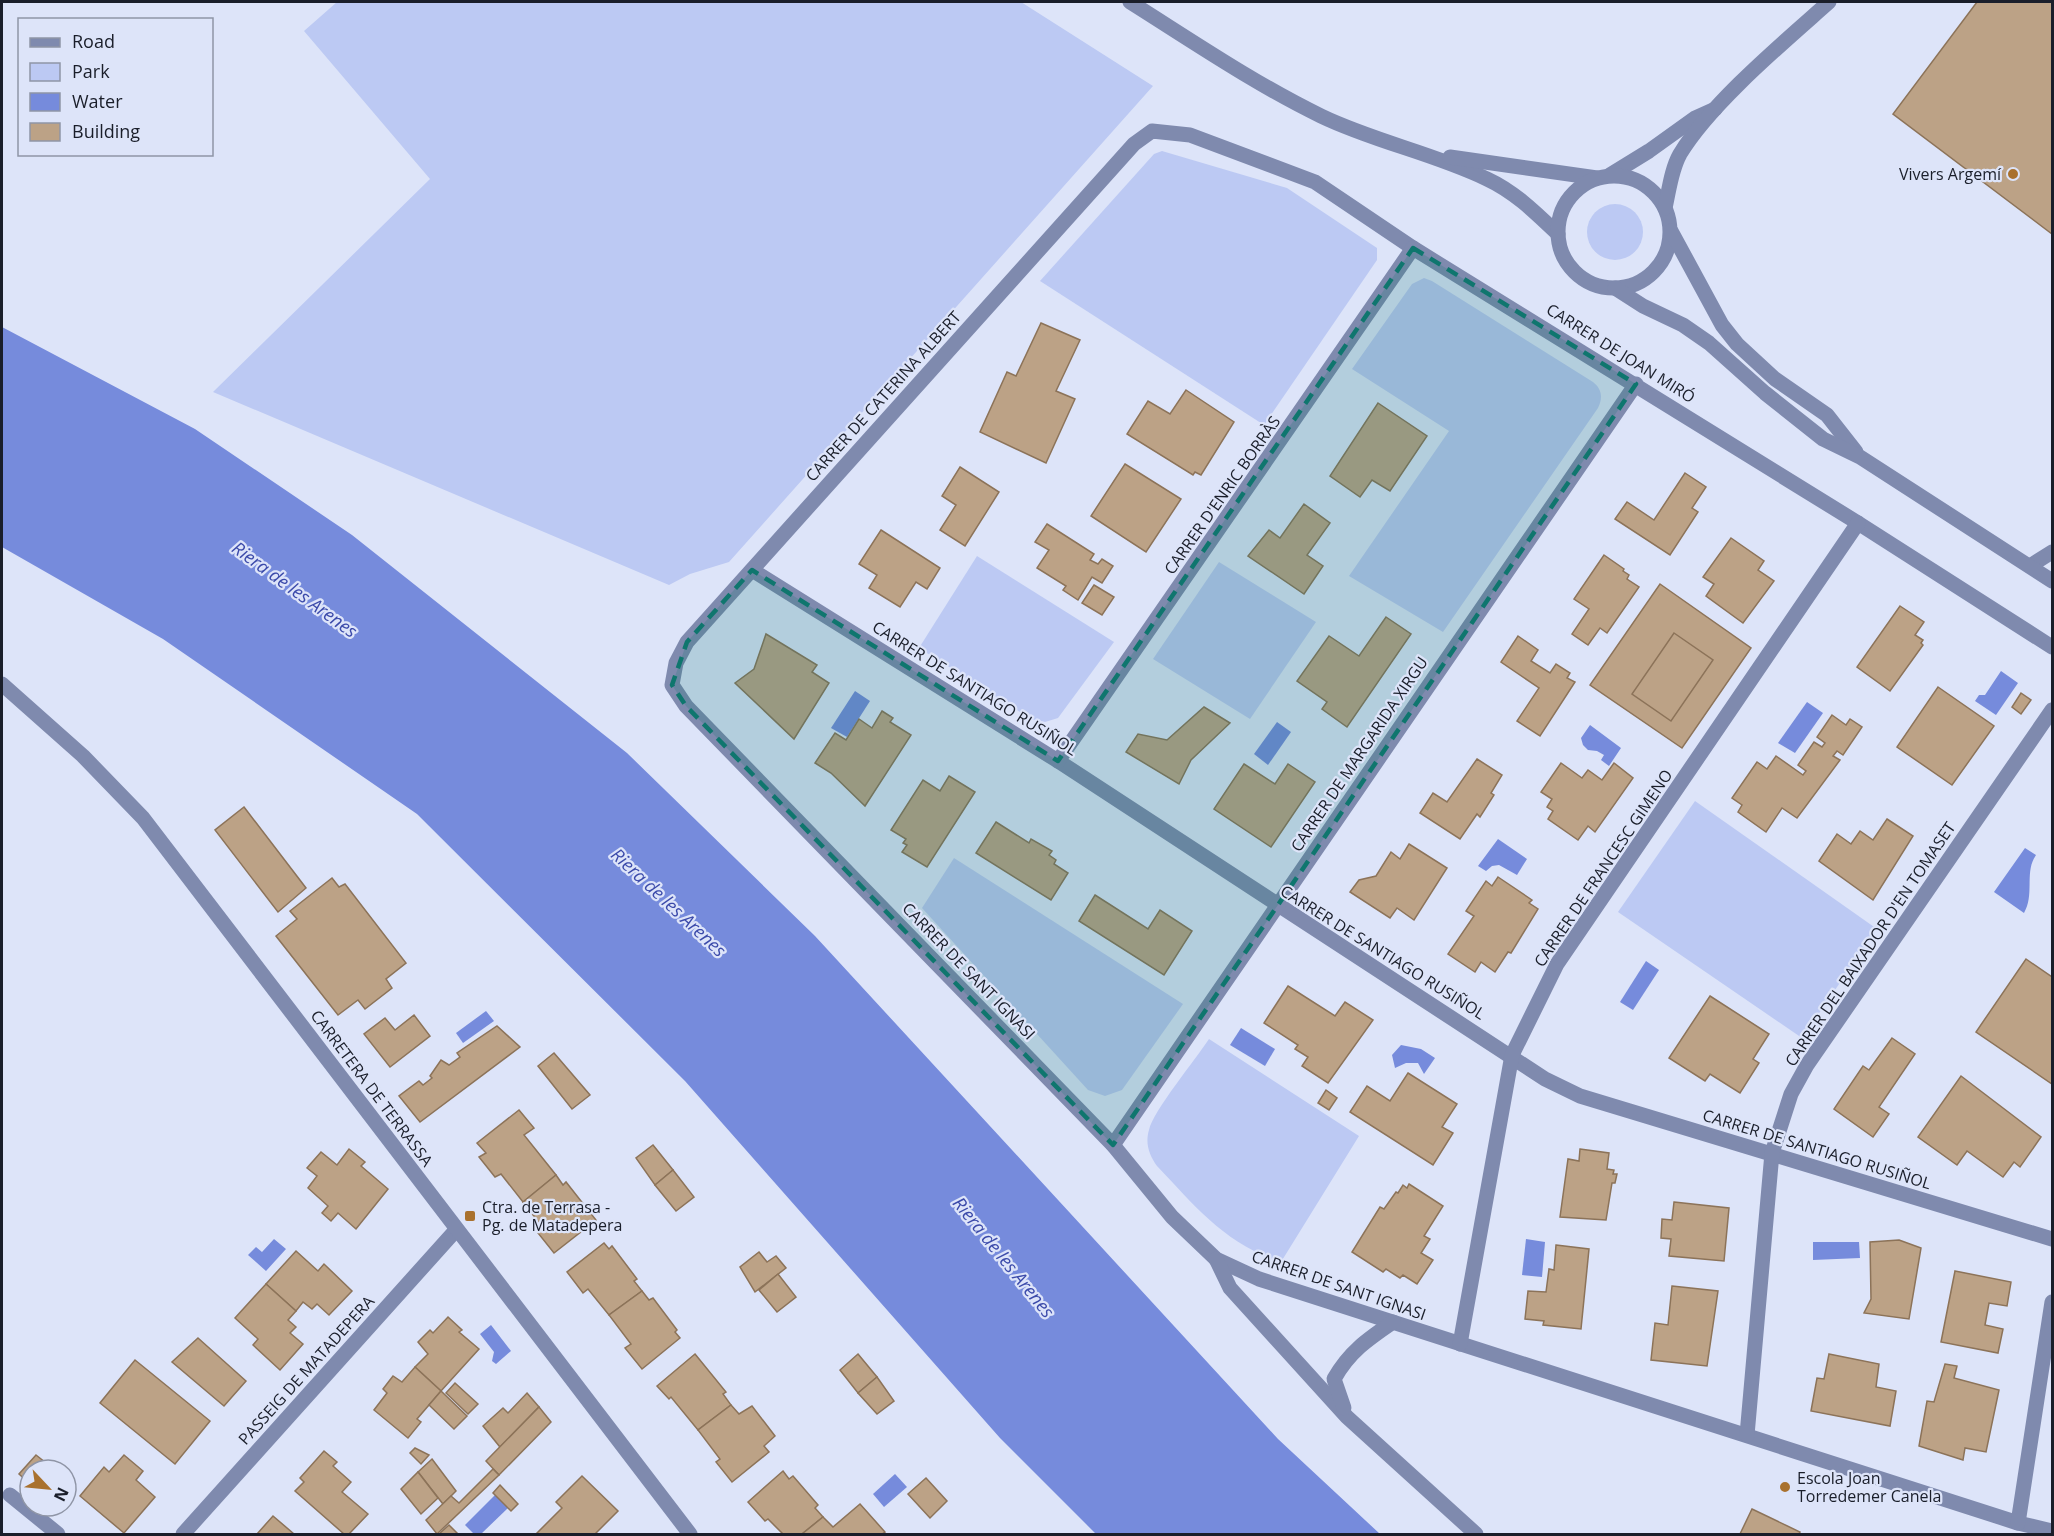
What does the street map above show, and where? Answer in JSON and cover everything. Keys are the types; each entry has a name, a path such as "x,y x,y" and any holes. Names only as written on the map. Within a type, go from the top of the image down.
{"street":[{"path":"1130,2 1320,116 1382,142 1426,154 1488,179 1523,201 1558,234"},
{"path":"1809,19 1820,2"},
{"path":"1665,208 1679,156 1718,108 1829,2"},
{"path":"1671,231 1666,253 1654,271 1643,280 1615,288 1598,286 1582,278 1570,266 1562,251 1558,234 1564,206 1578,189 1649,152 1695,118 1718,108"},
{"name":"CARRER DE JOAN MIRÓ","path":"1152,131 1190,135 1315,182 1413,248 1636,384 2052,647"},
{"name":"CARRER DE CATERINA ALBERT","path":"682,700 672,685 676,663 687,642 1134,144 1152,131"},
{"path":"1426,154 1603,176 1627,176 1643,183 1656,193 1665,208 1671,231 1722,325 1737,344 1775,379 1827,415 1860,457"},
{"name":"CARRER D'ENRIC BORRÀS","path":"1058,761 1413,248"},
{"path":"1615,288 1643,306 1683,325 1708,343 1823,439 1860,457 2052,581"},
{"name":"CARRER DE MARGARIDA XIRGU","path":"1113,1145 1636,384"},
{"name":"CARRER DE FRANCESC GIMENO","path":"1460,1344 1512,1055 1557,964 1858,523"},
{"path":"2030,566 2052,552"},
{"name":"CARRER DE SANTIAGO RUSIÑOL","path":"752,570 1058,761 1277,906 1512,1055 1545,1079 1580,1096 2052,1239"},
{"name":"CARRETERA DE TERRASSA","path":"2,684 83,756 143,818 690,1534"},
{"name":"CARRER DE SANT IGNASI","path":"682,700 1113,1145 1172,1217 1216,1259 1260,1279 2052,1532"},
{"name":"CARRER DEL BAIXADOR D'EN TOMASET","path":"1748,1435 1772,1154 1791,1094 1807,1065 2052,710"},
{"name":"PASSEIG DE MATADEPERA","path":"183,1534 456,1230"},
{"path":"1216,1259 1230,1288 1347,1417 1476,1534"},
{"path":"2018,1523 2052,1302"},
{"path":"1347,1417 1334,1379 1344,1362 1357,1347 1393,1322"},
{"path":"10,1495 58,1534"}],"highlighted area":[{"path":"1413,248 1636,384 1113,1145 686,706 672,685 687,642 752,570 1058,761"}],"green space":[{"path":"337,2 1021,2 1153,86 729,562 690,574 669,585 213,392 430,179 304,31"},
{"path":"1162,151 1287,188 1377,248 1377,260 1264,425 1040,281 1154,154"},
{"path":"1615,204 1626,206 1635,212 1641,221 1643,232 1641,243 1635,252 1626,258 1615,260 1604,258 1595,252 1589,243 1587,232 1589,221 1595,212 1604,206"},
{"path":"1424,278 1593,382 1600,391 1601,397 1598,408 1443,632 1349,576 1449,431 1352,369 1412,284"},
{"path":"977,556 1114,642 1058,718 1045,722 1031,719 919,648"},
{"path":"1219,562 1316,622 1250,719 1153,659"},
{"path":"1695,801 1877,929 1802,1038 1618,912"},
{"path":"954,858 1183,1004 1122,1090 1105,1096 1088,1090 922,908"},
{"path":"1209,1039 1359,1136 1281,1262 1227,1235 1185,1196 1157,1166 1150,1153 1147,1140 1152,1121"}],"water":[{"name":"Riera de les Arenes","path":"2,327 195,429 352,535 627,753 815,936 1278,1439 1380,1534 1096,1534 1000,1438 685,1081 417,814 163,639 2,547"},
{"path":"2001,671 2018,683 1996,715 1975,701 1979,695 1985,695"},
{"path":"855,691 870,701 847,737 831,728"},
{"path":"1807,702 1823,713 1795,753 1778,743"},
{"path":"1277,722 1291,732 1268,765 1254,754"},
{"path":"1590,725 1621,748 1609,766 1601,760 1604,755 1588,750 1583,745 1581,738"},
{"path":"1498,839 1527,859 1517,875 1499,865 1492,866 1486,871 1478,866"},
{"path":"2025,848 2036,855 2032,862 2029,898 2024,913 1994,892"},
{"path":"1646,961 1659,970 1633,1010 1620,1002"},
{"path":"486,1011 494,1021 463,1043 456,1033"},
{"path":"1241,1028 1275,1049 1265,1066 1230,1045"},
{"path":"1401,1045 1421,1049 1435,1058 1424,1074 1418,1063 1406,1063 1395,1068 1392,1055"},
{"path":"274,1239 286,1249 266,1271 248,1255 256,1247 262,1252"},
{"path":"1526,1239 1545,1242 1542,1277 1522,1275"},
{"path":"1813,1242 1859,1242 1860,1258 1813,1260"},
{"path":"491,1325 511,1351 496,1364 492,1361 494,1352 480,1334"},
{"path":"895,1474 907,1487 884,1507 873,1494"},
{"path":"495,1495 508,1508 481,1534 474,1534 465,1525"}],"building":[{"name":"Vivers Argemí","path":"1977,2 2052,2 2052,234 1893,114"},
{"path":"1041,323 1080,340 1056,391 1075,399 1046,463 980,432 1007,372 1016,376"},
{"path":"1186,390 1234,422 1201,475 1195,472 1193,475 1127,434 1148,401 1170,414"},
{"path":"1378,403 1427,436 1390,491 1372,480 1360,497 1330,476"},
{"path":"1125,464 1181,499 1146,552 1091,516"},
{"path":"960,467 999,492 965,546 940,530 956,505 942,496"},
{"path":"1685,473 1706,487 1692,508 1698,512 1670,555 1615,519 1627,502 1654,520"},
{"path":"1304,504 1330,523 1307,555 1323,566 1304,594 1248,556 1269,530 1280,538"},
{"path":"1047,524 1094,554 1090,560 1098,564 1102,559 1113,566 1102,583 1092,577 1078,600 1063,590 1066,586 1037,568 1049,550 1035,542"},
{"path":"881,530 940,568 927,589 916,582 900,607 869,588 877,575 859,564"},
{"path":"1731,538 1764,561 1758,570 1774,581 1743,623 1706,596 1714,584 1703,577"},
{"path":"1604,555 1624,569 1623,571 1629,575 1627,579 1639,587 1607,633 1600,628 1588,645 1572,634 1589,609 1574,599"},
{"path":"1660,584 1751,648 1682,748 1590,685"},
{"path":"1094,585 1114,597 1102,615 1082,603"},
{"path":"1900,606 1924,622 1915,635 1923,640 1921,643 1923,645 1890,691 1857,667"},
{"path":"1386,617 1411,634 1347,727 1322,709 1327,702 1297,681 1329,636 1359,656"},
{"path":"1674,633 1713,660 1671,721 1632,694"},
{"path":"766,634 817,665 812,672 829,683 794,739 735,683 754,669"},
{"path":"1518,636 1538,650 1531,661 1550,673 1556,664 1570,673 1567,678 1575,682 1540,736 1517,721 1539,688 1501,662"},
{"path":"1938,687 1994,726 1952,785 1897,747"},
{"path":"2021,693 2031,700 2021,714 2012,707"},
{"path":"1204,707 1230,723 1191,760 1179,784 1126,752 1138,734 1167,740"},
{"path":"882,711 893,718 890,722 911,735 865,806 831,773 815,763 835,733 846,740 859,719 872,728"},
{"path":"1832,715 1846,725 1850,719 1862,727 1843,755 1837,751 1833,756 1840,760 1797,818 1782,808 1766,832 1738,812 1742,805 1732,798 1757,762 1767,769 1776,756 1803,775 1806,771 1798,765 1814,742 1822,747 1825,743 1817,737"},
{"path":"1477,759 1502,775 1491,793 1494,795 1480,817 1477,814 1460,839 1420,813 1433,793 1447,802"},
{"path":"1561,763 1582,778 1588,770 1602,780 1614,763 1633,778 1595,832 1588,826 1578,840 1548,819 1553,811 1547,807 1552,799 1541,792"},
{"path":"1244,764 1275,784 1288,764 1315,782 1271,847 1214,809"},
{"path":"949,776 975,792 927,867 902,852 907,845 903,843 906,839 891,830 923,780 940,791"},
{"path":"244,807 306,888 278,912 215,830"},
{"path":"1887,819 1913,836 1873,900 1819,861 1837,834 1851,844 1860,831 1873,840"},
{"path":"996,822 1029,843 1031,839 1052,851 1049,855 1056,860 1054,864 1068,873 1051,900 976,853"},
{"path":"1409,844 1447,868 1414,920 1397,908 1390,918 1350,892 1359,880 1376,876 1391,852 1400,859"},
{"path":"1498,877 1532,900 1529,903 1538,909 1511,953 1508,952 1495,972 1481,962 1475,972 1448,954 1474,916 1466,911 1486,881 1492,886"},
{"path":"332,878 339,887 345,884 406,963 386,979 392,988 365,1009 358,1000 338,1015 276,936 297,919 290,911"},
{"path":"1095,895 1148,929 1160,910 1192,931 1164,975 1079,921"},
{"path":"2026,959 2052,977 2052,1084 1976,1032"},
{"path":"1288,986 1335,1016 1345,1002 1373,1020 1328,1083 1302,1066 1308,1057 1295,1049 1298,1045 1264,1023"},
{"path":"1710,996 1769,1034 1753,1059 1759,1063 1740,1093 1710,1074 1705,1081 1669,1058"},
{"path":"414,1015 430,1036 390,1067 364,1034 385,1018 395,1030"},
{"path":"497,1026 520,1047 420,1122 399,1096 419,1081 423,1085 432,1078 430,1076 441,1060 449,1065 460,1057 457,1053"},
{"path":"1892,1038 1915,1054 1879,1107 1889,1114 1873,1137 1834,1109 1863,1066 1869,1070"},
{"path":"554,1053 590,1095 572,1109 538,1066"},
{"path":"1408,1073 1457,1104 1442,1127 1453,1133 1433,1165 1350,1112 1367,1086 1390,1101"},
{"path":"1961,1076 2041,1137 2020,1167 2014,1162 2003,1177 1967,1151 1957,1165 1918,1137"},
{"path":"1326,1090 1337,1098 1329,1110 1318,1103"},
{"path":"519,1110 534,1128 524,1135 556,1175 523,1202 501,1174 495,1177 479,1157 486,1153 477,1143"},
{"path":"653,1145 673,1170 655,1185 636,1158"},
{"path":"349,1149 365,1162 361,1166 388,1189 356,1229 338,1213 331,1221 322,1213 328,1206 308,1188 317,1176 307,1168 321,1152 337,1165"},
{"path":"1580,1149 1609,1153 1607,1169 1614,1170 1613,1174 1617,1174 1615,1183 1612,1183 1606,1220 1560,1217 1568,1159 1579,1161"},
{"path":"673,1170 694,1197 676,1211 655,1185"},
{"path":"556,1175 563,1185 566,1182 596,1220 554,1253 538,1233 544,1229 523,1202"},
{"path":"1409,1184 1443,1206 1424,1236 1430,1239 1421,1253 1433,1260 1417,1284 1403,1275 1400,1278 1386,1269 1383,1272 1352,1252 1380,1207 1384,1209 1403,1185 1407,1188"},
{"path":"1674,1202 1729,1208 1724,1261 1669,1256 1671,1239 1661,1238 1662,1219 1672,1220"},
{"path":"1899,1240 1921,1248 1909,1319 1864,1313 1871,1299 1870,1242"},
{"path":"604,1243 609,1249 612,1246 637,1279 634,1281 642,1291 609,1315 588,1289 583,1293 567,1272"},
{"path":"1556,1245 1589,1249 1581,1329 1543,1325 1544,1321 1525,1319 1528,1291 1546,1292 1549,1269 1554,1270"},
{"path":"296,1251 318,1271 324,1264 352,1291 329,1315 317,1304 312,1309 303,1302 296,1311 266,1284"},
{"path":"759,1252 767,1262 776,1256 786,1268 755,1292 740,1267"},
{"path":"1955,1271 2011,1282 2007,1306 1989,1303 1985,1325 2003,1329 1998,1353 1941,1342"},
{"path":"778,1274 796,1297 777,1312 759,1290"},
{"path":"266,1284 296,1311 288,1320 296,1327 290,1333 303,1344 280,1370 253,1345 258,1339 235,1318"},
{"path":"1672,1286 1718,1291 1707,1366 1651,1360 1655,1323 1668,1325"},
{"path":"642,1291 649,1300 653,1298 677,1330 675,1332 680,1338 642,1369 625,1348 631,1344 609,1315"},
{"path":"448,1317 462,1330 459,1332 479,1349 441,1391 415,1367 428,1354 418,1342 430,1330 433,1333"},
{"path":"198,1338 246,1381 224,1406 172,1362"},
{"path":"695,1354 726,1392 723,1394 731,1405 698,1430 671,1397 669,1399 657,1386"},
{"path":"858,1354 877,1377 858,1393 840,1370"},
{"path":"1829,1354 1879,1364 1876,1387 1896,1391 1890,1426 1811,1411 1817,1378 1824,1379"},
{"path":"135,1360 210,1421 175,1464 100,1403"},
{"path":"1945,1364 1957,1366 1954,1378 1999,1390 1986,1452 1965,1448 1963,1460 1919,1446 1927,1401 1934,1402"},
{"path":"415,1367 441,1391 417,1419 421,1422 408,1438 374,1410 387,1393 383,1389 393,1376 402,1382"},
{"path":"877,1377 894,1401 877,1414 858,1393"},
{"path":"455,1383 478,1404 468,1414 446,1393"},
{"path":"441,1391 467,1416 454,1429 429,1405"},
{"path":"527,1393 539,1407 500,1447 483,1426 503,1408 508,1413"},
{"path":"731,1405 739,1414 752,1406 775,1436 764,1446 769,1452 732,1482 716,1462 720,1459 698,1430"},
{"path":"539,1407 551,1422 499,1475 486,1461"},
{"path":"415,1448 429,1455 421,1464 410,1453"},
{"path":"324,1451 337,1462 333,1466 351,1482 342,1492 368,1514 349,1534 344,1534 295,1491 304,1482 300,1478"},
{"path":"124,1455 143,1471 136,1480 155,1497 124,1533 80,1496 104,1467 109,1472"},
{"path":"432,1459 456,1491 443,1504 418,1472"},
{"path":"493,1469 499,1475 437,1534 426,1520 451,1496 459,1503"},
{"path":"783,1471 789,1479 793,1476 818,1505 815,1508 823,1517 802,1534 783,1534 768,1519 765,1521 748,1502"},
{"path":"418,1472 438,1498 421,1514 401,1489"},
{"path":"582,1476 618,1511 595,1534 536,1534 562,1508 556,1502"},
{"path":"926,1478 947,1501 930,1518 908,1494"},
{"path":"500,1485 518,1504 511,1511 493,1493"},
{"path":"860,1504 885,1532 882,1534 802,1534 823,1517 833,1527"},
{"path":"1752,1509 1800,1532 1799,1534 1740,1534"},
{"path":"273,1516 294,1534 257,1534"},
{"path":"449,1525 458,1534 439,1534"}],"place":[{"name":"Vivers Argemí","path":"2013,174"},
{"name":"Ctra. de Terrasa - Pg. de Matadepera","path":"470,1216"},
{"name":"Escola Joan Torredemer Canela","path":"1785,1487"}]}
